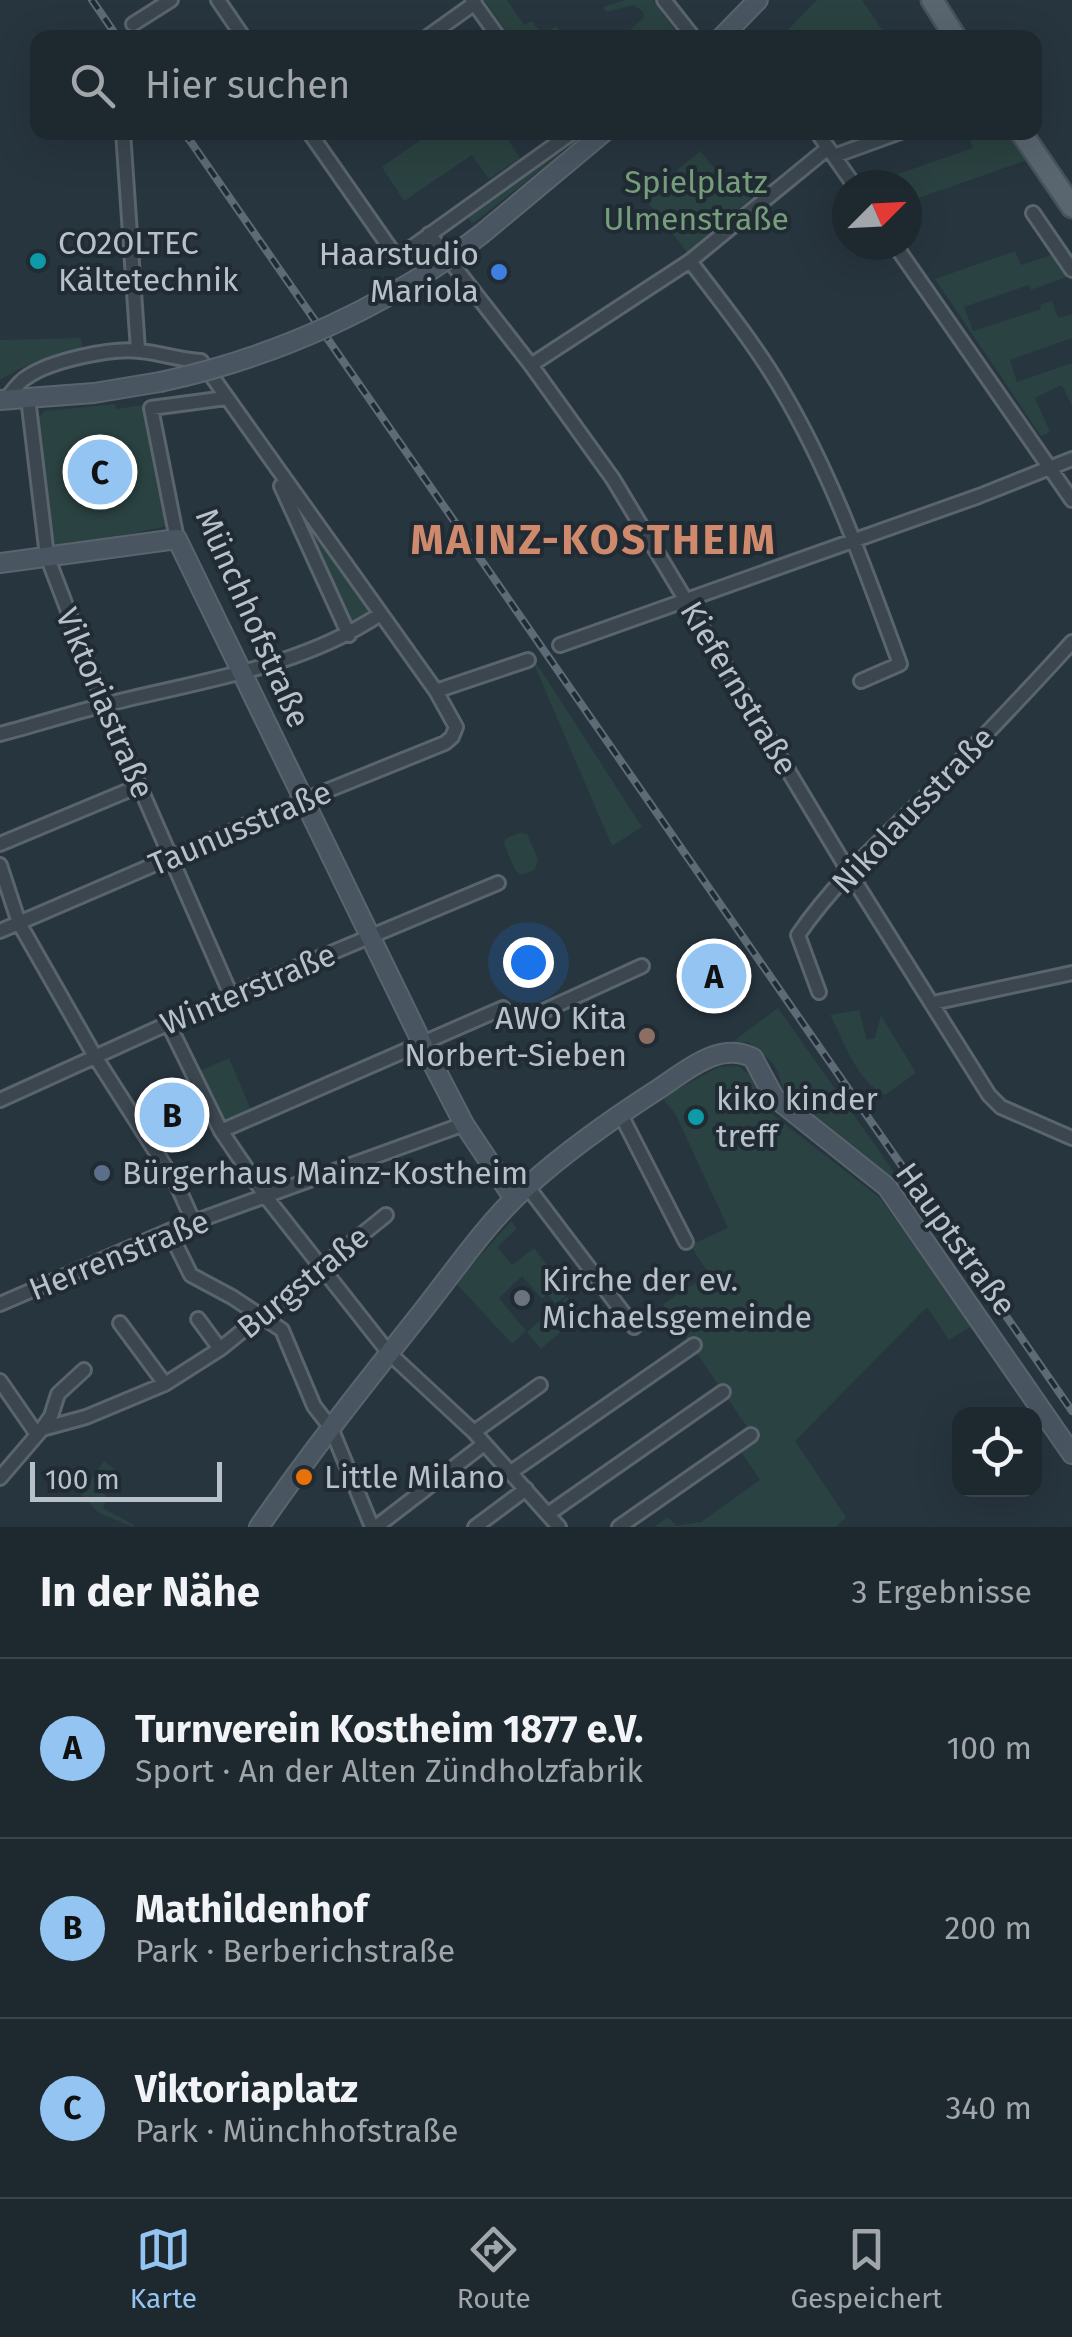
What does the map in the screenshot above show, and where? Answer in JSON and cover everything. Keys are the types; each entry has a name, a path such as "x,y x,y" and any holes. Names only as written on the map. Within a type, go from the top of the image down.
{"main road":[{"path":"932,0 952,30"},
{"path":"942,0 954,30"},
{"path":"1026,140 1072,207"}],"street":[{"path":"134,24 170,0"},
{"path":"218,0 239,30"},
{"path":"664,0 688,30"},
{"path":"735,30 758,0"},
{"path":"436,30 473,2 493,30"},
{"path":"124,140 138,350"},
{"path":"315,140 397,258 559,140"},
{"path":"574,140 582,151"},
{"path":"3,400 160,382 256,356 320,330 406,286 483,234 595,140"},
{"path":"823,140 844,170"},
{"path":"532,364 690,261 831,152 872,140"},
{"path":"1033,214 1072,270"},
{"name":"Kiefernstraße","path":"429,234 532,364 613,479 977,1077 1001,1107 1072,1138"},
{"path":"906,260 1072,500"},
{"path":"690,261 780,385 831,483 854,538 900,664 861,681"},
{"path":"3,400 25,378 46,366 87,357 138,350 169,359 201,361 436,691 528,660"},
{"name":"Viktoriastraße","path":"34,398 47,556 104,705 231,995"},
{"name":"Münchhofstraße","path":"226,398 151,408 177,539 464,1124 521,1193"},
{"path":"267,457 348,635"},
{"path":"560,645 979,496 1072,459"},
{"path":"0,563 177,539"},
{"path":"0,734 104,705 244,674 348,635 379,615"},
{"name":"Nikolausstraße","path":"819,992 798,935 849,872 1000,722 1072,642"},
{"name":"Taunusstraße","path":"0,931 445,743 456,727 436,691"},
{"path":"0,844 139,786"},
{"path":"0,865 20,923 96,1058 177,1186 194,1223"},
{"name":"Winterstraße","path":"0,1100 231,995 498,883"},
{"path":"221,1131 504,1008 508,1018 524,1020 642,966"},
{"path":"933,1003 1072,973"},
{"path":"168,1023 221,1131 266,1196 390,1353 474,1432 559,1527"},
{"name":"Hauptstraße","path":"259,1527 331,1428 521,1193 620,1113 706,1059 733,1053 754,1058 774,1097 887,1187 1072,1454"},
{"path":"620,1113 686,1242"},
{"name":"Herrenstraße","path":"0,1304 169,1231 464,1124"},
{"path":"521,1193 634,1328"},
{"name":"Burgstraße","path":"39,1431 86,1417 165,1384 220,1349 386,1215"},
{"path":"169,1231 191,1275 282,1330 314,1406 331,1428 374,1527 484,1444"},
{"name":"Burgstraße","path":"198,1319 220,1349"},
{"path":"120,1323 165,1384"},
{"path":"511,1472 694,1345"},
{"path":"0,1478 51,1416 58,1394 84,1370"},
{"path":"0,1381 39,1431"},
{"path":"474,1432 540,1385"},
{"path":"548,1514 723,1392"},
{"path":"620,1527 751,1435"},
{"path":"475,1527 526,1489"}],"green space":[{"path":"484,0 507,0 524,25 532,21 538,30 505,30"},
{"path":"625,0 653,0 675,30 630,30 644,17 643,12 634,5 606,12 603,7"},
{"path":"817,0 862,0 882,30 788,30"},
{"path":"421,140 508,140 520,158 489,179 472,155 404,201 382,167"},
{"path":"970,140 1013,140 1027,160 922,197 922,170 910,170 973,148"},
{"path":"556,150 561,154 471,223 466,214"},
{"name":"Spielplatz Ulmenstraße","path":"700,151 724,179 731,174 751,198 687,252 644,198"},
{"path":"1015,251 1021,265 1057,253 1072,275 964,307 973,331 1041,309 1040,305 1052,301 1058,318 1072,314 1072,338 1010,360 1017,382 1072,363 1072,406 1062,385 1035,398 1050,432 1041,436 935,279"},
{"path":"81,338 82,349 40,360 0,380 0,340"},
{"path":"115,404 116,409 148,404 167,526 61,549 52,541 38,417 45,411"},
{"path":"267,457 379,615 349,635"},
{"path":"528,650 642,827 612,846"},
{"path":"527,834 538,859 535,870 521,875 504,844 505,839"},
{"path":"778,1008 904,1186 783,1089 766,1056 747,1042 727,1046"},
{"path":"859,1010 867,1040 875,1038 881,1015 916,1073 885,1095 859,1071 830,1015"},
{"path":"229,1058 251,1110 223,1120 200,1071"},
{"path":"738,1066 752,1077 768,1111 880,1198 972,1326 949,1340 927,1307 795,1441 846,1517 836,1527 654,1527 668,1517 676,1526 701,1522 760,1480 739,1449 754,1437 663,1304 709,1274 690,1245 728,1228 676,1115 662,1097 719,1067"},
{"path":"186,1084 204,1127 165,1150 139,1105"},
{"path":"511,1221 517,1229 497,1247 512,1265 534,1248 569,1293 556,1304 547,1294 542,1299 522,1276 499,1298 526,1331 512,1344 456,1283"},
{"path":"567,1297 582,1313 541,1349 527,1332"},
{"path":"104,1461 115,1469 103,1493 108,1497 103,1508 133,1527 99,1513 81,1495"}],"railway":[{"path":"92,0 113,30"},
{"path":"190,140 1072,1411"}],"place":[{"name":"CO2OLTEC Kältetechnik","path":"38,261"},
{"name":"Haarstudio Mariola","path":"499,272"},
{"name":"Viktoriaplatz","path":"100,472"},
{"name":"Turnverein Kostheim 1877 e.V.","path":"714,976"},
{"name":"AWO Kita Norbert-Sieben","path":"647,1036"},
{"name":"Mathildenhof","path":"172,1115"},
{"name":"kiko kinder treff","path":"696,1117"},
{"name":"Bürgerhaus Mainz-Kostheim","path":"102,1173"},
{"name":"Kirche der ev. Michaelsgemeinde","path":"522,1298"},
{"name":"Little Milano","path":"304,1477"}],"district":[{"name":"MAINZ-KOSTHEIM","path":"594,540"}]}
